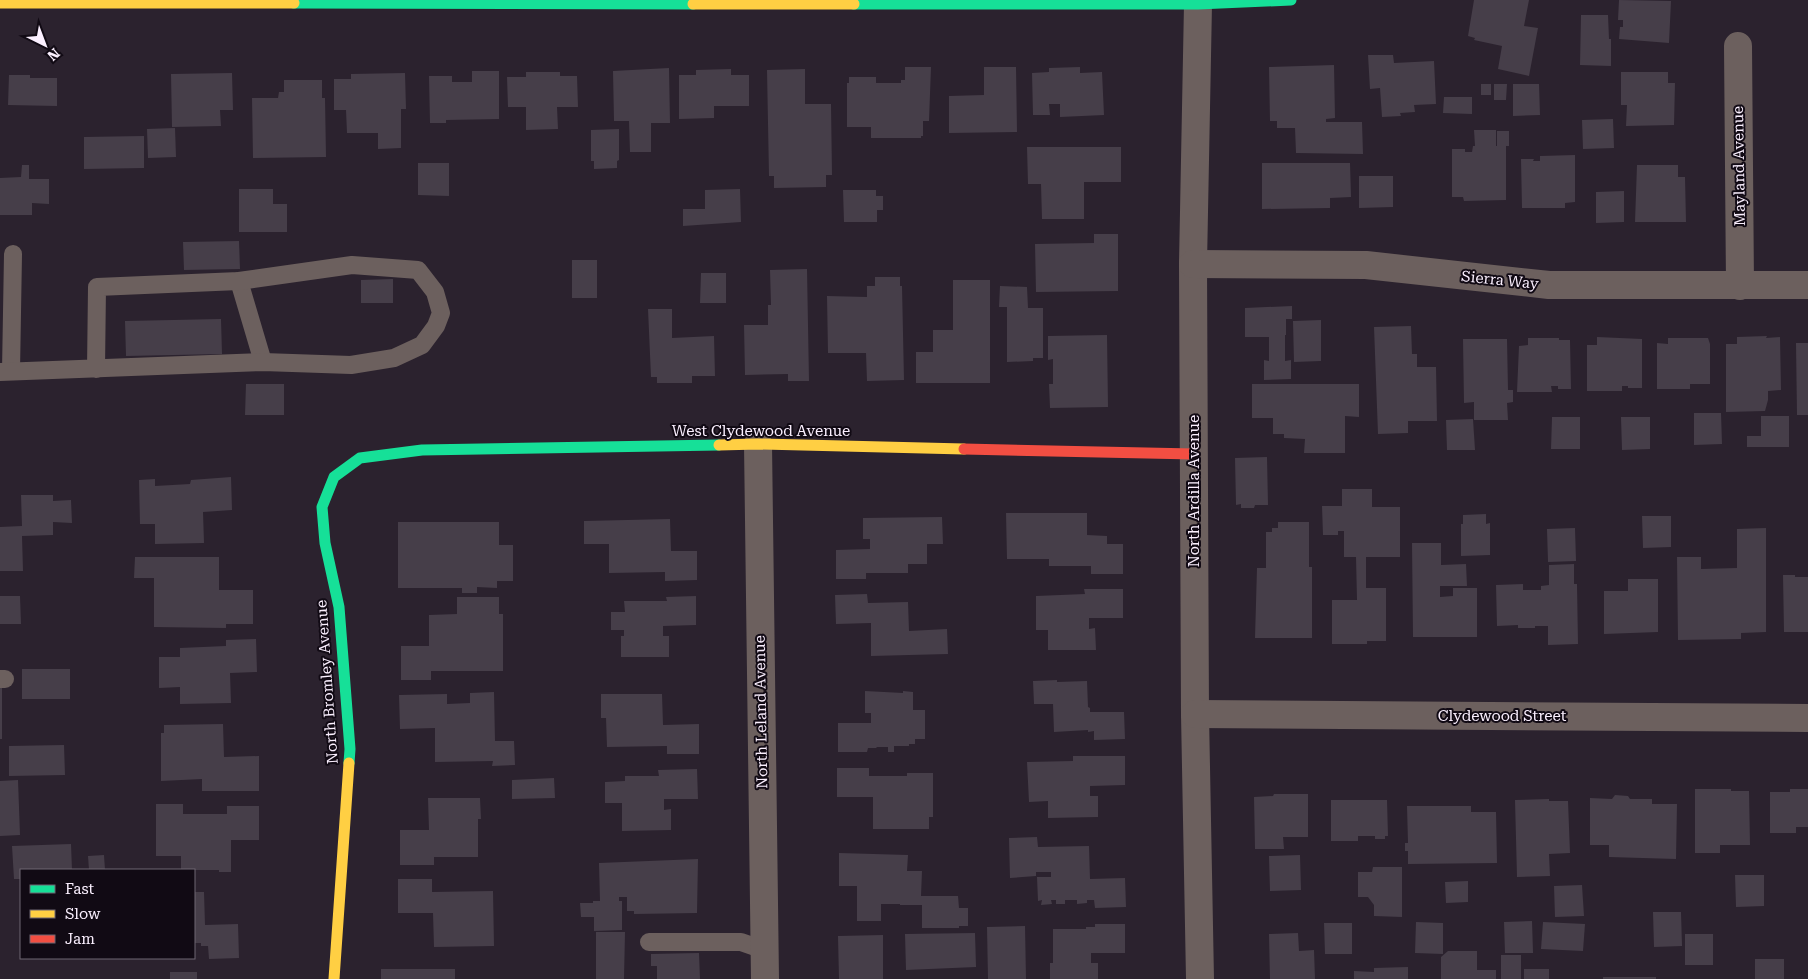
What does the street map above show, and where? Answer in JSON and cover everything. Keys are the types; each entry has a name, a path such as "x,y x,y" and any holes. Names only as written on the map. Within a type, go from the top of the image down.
{"street":[{"path":"0,3 1198,4 1291,0"},
{"name":"North Ardilla Avenue","path":"1198,4 1193,264 1195,714 1200,979"},
{"name":"Mayland Avenue","path":"1738,46 1740,286"},
{"name":"Sierra Way","path":"1193,264 1366,265 1549,285 1808,286"},
{"name":"West Clydewood Avenue","path":"334,477 360,458 422,450 758,444 1194,454"},
{"name":"North Leland Avenue","path":"758,444 765,979"},
{"name":"North Bromley Avenue","path":"334,477 322,507 325,543 339,608 350,749 334,979"},
{"name":"Clydewood Street","path":"1195,714 1808,718"}],"lane":[{"path":"13,254 6,372 263,362 350,365 394,358 422,345 436,326 441,313 435,292 418,270 352,265 239,281 97,286 96,368"},
{"path":"239,281 263,362"},
{"path":"649,942 741,942 764,950"}],"building":[{"path":"1474,0 1529,0 1524,26 1538,28 1529,76 1498,69 1502,46 1474,40 1475,38 1468,36"},
{"path":"1619,0 1671,1 1669,43 1619,39 1623,20 1618,20"},
{"path":"1581,15 1608,15 1609,39 1611,39 1611,66 1580,65"},
{"path":"1368,55 1393,55 1394,63 1434,61 1436,104 1414,105 1415,112 1400,113 1401,116 1382,117 1380,88 1370,89"},
{"path":"1334,65 1335,118 1326,119 1326,122 1362,122 1363,154 1296,153 1295,128 1277,128 1277,121 1270,121 1269,67"},
{"path":"905,67 931,67 929,121 923,121 923,136 921,138 871,138 871,127 847,127 847,83 849,83 849,77 876,77 876,83 901,83 901,80 905,80"},
{"path":"984,67 1016,67 1017,132 949,133 949,96 984,95"},
{"path":"1080,67 1080,73 1102,72 1104,115 1060,117 1060,104 1049,104 1050,115 1033,115 1032,73 1049,72 1049,68"},
{"path":"669,68 670,123 651,123 651,152 630,152 629,121 614,121 613,71"},
{"path":"731,69 731,75 749,75 749,106 714,106 714,118 679,119 679,75 696,75 696,70"},
{"path":"805,69 805,104 831,104 832,175 826,175 826,187 774,188 774,176 769,176 767,70"},
{"path":"472,71 499,71 499,119 446,120 446,123 430,123 429,76 452,76 452,82 472,82"},
{"path":"526,72 560,72 560,76 577,76 578,107 557,107 558,129 526,130 526,107 508,107 507,77 526,77"},
{"path":"1621,72 1668,72 1668,83 1675,83 1674,125 1626,126 1627,105 1621,105"},
{"path":"232,73 233,110 220,110 221,126 172,127 171,74"},
{"path":"405,73 406,109 401,109 401,148 378,149 378,133 347,133 346,110 334,110 334,79 351,79 351,74"},
{"path":"9,75 30,75 30,78 57,78 57,106 8,105"},
{"path":"284,80 322,80 322,98 325,98 326,157 253,158 252,98 278,98 279,92 284,92"},
{"path":"1481,84 1491,84 1491,95 1481,95"},
{"path":"1494,84 1507,84 1506,100 1494,100"},
{"path":"1513,84 1539,84 1540,115 1513,116"},
{"path":"1444,97 1472,97 1472,114 1443,113"},
{"path":"1613,119 1614,148 1583,149 1582,120"},
{"path":"175,128 176,157 148,158 147,129"},
{"path":"619,129 619,160 617,161 617,168 594,169 594,161 591,161 591,130"},
{"path":"1474,130 1496,130 1496,146 1497,131 1509,131 1509,146 1506,146 1506,200 1464,201 1463,197 1452,197 1452,149 1465,149 1465,152 1472,152 1473,146 1475,146"},
{"path":"144,136 144,168 84,169 84,137"},
{"path":"1027,147 1121,147 1121,182 1084,182 1084,219 1042,219 1041,184 1028,184"},
{"path":"1575,155 1575,202 1565,203 1565,208 1522,208 1521,159 1540,161 1540,156"},
{"path":"418,163 449,163 449,196 418,195"},
{"path":"1262,163 1350,163 1351,197 1330,198 1330,208 1262,209"},
{"path":"22,165 29,165 29,179 49,179 49,204 32,203 32,215 0,215 0,178 21,177"},
{"path":"1637,165 1678,165 1678,177 1685,177 1686,222 1635,222"},
{"path":"1359,176 1393,176 1393,207 1359,208"},
{"path":"239,189 273,189 273,204 287,204 287,232 239,232"},
{"path":"740,189 741,222 683,226 683,209 705,209 705,190"},
{"path":"843,190 876,190 876,196 883,196 883,210 877,210 877,222 844,222"},
{"path":"1624,191 1624,222 1596,223 1596,192"},
{"path":"1094,234 1118,234 1118,291 1036,292 1035,244 1094,243"},
{"path":"239,241 240,269 184,270 183,242"},
{"path":"572,260 597,260 597,298 572,298"},
{"path":"807,269 809,381 788,381 788,374 745,375 744,325 768,325 768,305 771,305 770,270"},
{"path":"701,273 726,273 726,303 700,303"},
{"path":"875,277 900,277 900,286 902,286 904,380 867,381 866,353 828,353 827,296 867,297 867,286 875,286"},
{"path":"393,279 393,303 361,303 361,280"},
{"path":"953,280 990,280 990,383 916,383 916,352 933,352 933,330 953,330"},
{"path":"1000,286 1027,287 1028,308 1043,308 1043,358 1033,358 1033,361 1007,362 1007,307 999,307"},
{"path":"1292,306 1292,319 1286,319 1285,335 1285,361 1291,360 1291,379 1264,380 1264,360 1269,361 1269,337 1245,337 1245,308"},
{"path":"648,309 672,309 672,338 714,336 715,376 692,376 692,383 657,383 657,377 651,377"},
{"path":"221,319 222,354 126,356 125,321"},
{"path":"1321,320 1321,361 1294,362 1293,321"},
{"path":"1411,326 1412,354 1417,354 1417,367 1436,367 1437,421 1408,421 1408,433 1378,434 1374,327"},
{"path":"1107,335 1108,407 1050,408 1049,384 1053,384 1053,359 1048,360 1048,336"},
{"path":"1767,336 1766,338 1780,337 1781,390 1768,391 1765,411 1726,412 1726,344 1737,344 1737,337"},
{"path":"1597,337 1642,339 1642,388 1622,386 1622,391 1587,391 1587,345 1597,345"},
{"path":"1528,338 1570,340 1571,389 1558,389 1558,386 1551,386 1552,392 1517,392 1519,346 1528,345"},
{"path":"1668,338 1708,338 1710,344 1710,384 1690,384 1690,389 1657,389 1657,343 1668,344"},
{"path":"1463,339 1507,339 1508,390 1513,390 1513,402 1507,403 1508,420 1474,420 1474,402 1464,403"},
{"path":"1796,343 1808,343 1808,415 1797,415"},
{"path":"246,384 284,384 284,415 245,415"},
{"path":"1252,384 1359,384 1359,417 1345,416 1345,453 1304,453 1305,439 1284,438 1284,434 1273,434 1273,418 1252,418"},
{"path":"1694,413 1721,413 1722,444 1694,445"},
{"path":"1761,416 1789,416 1789,447 1747,447 1747,436 1761,436"},
{"path":"1552,417 1580,417 1580,449 1551,449"},
{"path":"1621,417 1650,417 1650,449 1622,450"},
{"path":"1473,419 1475,450 1447,450 1446,420"},
{"path":"1267,457 1268,505 1241,508 1241,504 1236,505 1235,458"},
{"path":"231,477 232,510 203,512 204,543 155,544 155,524 140,524 139,480 155,479 155,486 190,484 191,480"},
{"path":"1342,489 1372,489 1372,507 1400,507 1400,557 1366,557 1366,588 1386,588 1386,641 1367,641 1367,644 1332,644 1332,600 1357,600 1356,557 1344,557 1344,531 1338,531 1338,535 1323,535 1322,506 1342,506"},
{"path":"21,495 53,495 53,501 71,500 72,523 53,522 53,535 22,536 23,571 0,571 0,527 22,526"},
{"path":"1006,513 1087,513 1087,535 1107,536 1107,544 1123,544 1123,574 1091,574 1091,566 1049,566 1049,559 1007,559"},
{"path":"1486,514 1486,524 1490,523 1490,555 1461,556 1461,524 1463,524 1463,515"},
{"path":"1642,516 1671,516 1671,547 1643,548"},
{"path":"942,517 943,544 927,544 927,564 908,564 908,573 866,573 866,579 836,579 836,550 870,549 870,539 863,539 863,518"},
{"path":"670,519 671,551 697,551 697,580 665,581 665,572 609,573 609,544 584,544 584,521"},
{"path":"398,522 499,522 499,545 513,545 513,581 497,581 497,588 477,587 477,593 462,593 462,588 398,588"},
{"path":"1278,522 1309,522 1309,567 1312,567 1312,638 1255,638 1257,568 1266,568 1266,532 1272,532 1272,528 1278,528"},
{"path":"1575,528 1576,561 1548,562 1547,529"},
{"path":"1766,528 1766,632 1741,633 1741,639 1678,640 1677,557 1701,557 1701,569 1737,568 1737,529"},
{"path":"1412,543 1441,543 1441,565 1466,564 1467,586 1440,586 1440,597 1453,596 1453,588 1477,588 1477,637 1413,637"},
{"path":"135,557 219,557 219,590 253,590 253,624 226,624 226,628 154,627 154,578 134,578"},
{"path":"1574,564 1574,584 1577,584 1578,644 1548,645 1548,626 1518,628 1518,625 1497,626 1496,585 1523,584 1523,590 1541,590 1541,586 1549,585 1549,565"},
{"path":"1783,575 1808,577 1808,632 1784,632"},
{"path":"1628,579 1658,579 1658,632 1604,634 1604,591 1628,591"},
{"path":"1084,589 1123,589 1123,618 1089,618 1089,629 1095,628 1096,650 1048,650 1048,630 1036,630 1036,596 1085,594"},
{"path":"867,594 868,603 908,602 909,631 947,629 948,654 871,656 871,623 836,624 835,595"},
{"path":"0,596 20,596 21,624 0,624"},
{"path":"696,596 696,625 663,626 663,636 669,636 669,657 621,657 621,636 624,636 624,630 611,630 611,612 625,612 624,601 667,601 666,597"},
{"path":"457,597 499,597 499,614 503,614 503,671 431,671 431,680 401,680 401,646 429,646 429,615 457,614"},
{"path":"256,639 257,672 230,673 231,703 180,704 180,687 159,688 159,657 180,657 180,648 226,646 226,640"},
{"path":"22,669 70,669 70,699 22,699"},
{"path":"1057,680 1057,682 1087,681 1088,707 1090,712 1124,712 1125,739 1094,740 1094,731 1088,732 1088,730 1054,732 1053,704 1034,704 1033,681"},
{"path":"0,687 2,687 2,739 0,739"},
{"path":"865,691 913,692 913,710 925,710 925,739 915,739 915,744 909,744 909,746 894,746 894,752 888,752 888,747 877,747 868,748 867,752 838,752 838,723 871,723 871,713 865,713"},
{"path":"494,692 495,741 514,741 515,765 492,766 493,761 435,762 435,728 400,729 399,695 447,694 447,704 470,703 470,693"},
{"path":"601,694 662,694 663,725 699,724 699,754 667,754 667,746 607,747 606,718 601,718"},
{"path":"223,724 224,757 259,756 259,791 202,791 202,779 161,781 161,733 164,733 164,725"},
{"path":"64,745 65,775 9,776 9,746"},
{"path":"1073,756 1125,756 1125,785 1090,786 1090,796 1098,796 1098,817 1048,818 1048,801 1029,802 1027,762 1073,761"},
{"path":"837,768 869,768 869,776 907,776 907,773 933,773 933,817 929,817 929,829 873,829 873,797 837,797"},
{"path":"697,769 698,799 664,799 664,810 671,809 671,830 622,831 622,803 605,803 605,782 625,781 625,776 659,776 658,770"},
{"path":"554,778 555,798 512,799 512,780"},
{"path":"18,780 20,835 0,836 0,781"},
{"path":"1695,789 1749,791 1750,845 1720,845 1720,853 1695,853"},
{"path":"1790,789 1808,789 1808,827 1796,827 1796,833 1770,833 1770,792 1790,792"},
{"path":"1274,794 1308,794 1308,837 1283,837 1284,849 1255,849 1254,797 1273,796"},
{"path":"1615,795 1628,796 1630,799 1652,799 1652,804 1677,804 1676,859 1609,857 1609,845 1590,845 1590,798 1612,799"},
{"path":"428,798 480,798 481,819 478,819 478,857 434,857 434,865 400,865 400,830 429,830"},
{"path":"1549,799 1549,801 1568,801 1570,853 1549,854 1550,876 1517,877 1515,800"},
{"path":"1331,800 1387,800 1388,836 1385,836 1385,839 1375,839 1375,836 1358,836 1358,841 1331,841"},
{"path":"156,804 183,804 183,814 227,814 227,806 259,806 259,840 231,840 231,872 181,869 181,856 156,856"},
{"path":"1407,806 1471,806 1471,812 1496,812 1497,863 1408,864 1408,851 1405,851 1405,843 1408,843"},
{"path":"1037,837 1038,847 1089,846 1090,879 1125,878 1126,907 1095,908 1094,900 1087,900 1087,903 1077,904 1077,900 1065,900 1065,904 1056,904 1056,900 1051,900 1052,904 1041,905 1042,900 1038,901 1037,877 1051,877 1051,872 1036,872 1036,876 1010,878 1009,838"},
{"path":"71,844 72,869 20,869 20,879 14,879 12,846"},
{"path":"839,853 908,855 907,871 922,871 921,896 958,896 959,908 968,908 968,926 959,926 959,928 922,928 922,905 900,904 881,904 881,921 857,921 857,886 839,886"},
{"path":"104,855 105,869 89,869 88,856"},
{"path":"1300,855 1301,890 1270,891 1269,856"},
{"path":"698,859 697,913 634,914 634,911 627,911 627,897 619,897 619,901 622,901 622,930 594,931 594,917 581,917 580,903 600,901 599,863"},
{"path":"1373,867 1402,867 1402,917 1374,916 1374,905 1368,897 1358,897 1358,872 1372,872"},
{"path":"1735,875 1764,875 1764,906 1736,907"},
{"path":"398,879 432,879 432,892 493,891 494,946 434,947 433,913 398,913"},
{"path":"1468,881 1468,902 1446,903 1445,882"},
{"path":"1582,885 1584,916 1555,917 1554,886"},
{"path":"195,892 204,892 205,925 238,924 239,958 209,959 208,946 201,946 201,943 195,943"},
{"path":"1653,912 1681,912 1682,946 1654,947"},
{"path":"1532,921 1533,953 1505,953 1504,922"},
{"path":"1416,922 1443,923 1443,954 1415,953"},
{"path":"1543,922 1585,924 1583,951 1541,949"},
{"path":"1324,923 1352,923 1352,954 1325,954"},
{"path":"1095,924 1125,924 1125,953 1091,953 1091,963 1098,963 1098,979 1050,979 1050,963 1053,963 1053,929 1086,929 1086,927 1095,927"},
{"path":"1025,926 1026,979 988,979 987,927"},
{"path":"596,932 625,932 624,979 596,979"},
{"path":"975,933 976,967 906,970 905,934"},
{"path":"1298,933 1299,951 1314,950 1315,979 1270,979 1269,934"},
{"path":"1685,934 1713,934 1713,965 1685,965"},
{"path":"883,935 883,979 839,979 838,936"},
{"path":"1448,951 1477,951 1477,970 1496,970 1496,979 1441,979 1441,957"},
{"path":"699,953 700,979 657,979 657,966 651,966 651,954"},
{"path":"1501,955 1521,955 1521,979 1501,979"},
{"path":"1755,959 1784,959 1784,979 1755,979"},
{"path":"1408,967 1408,979 1354,979 1354,971 1374,972 1374,968"},
{"path":"381,969 455,969 455,979 381,979"},
{"path":"1524,969 1549,969 1549,979 1524,979"},
{"path":"170,972 197,972 197,979 170,979"},
{"path":"1603,977 1656,977 1656,979 1603,979"}],"traffic: fast":[{"path":"854,4 1198,4 1291,0"},
{"path":"294,3 693,4"},
{"path":"349,763 350,749 339,607 325,543 322,507 334,477 360,458 422,450 719,445"}],"traffic: slow":[{"path":"0,3 294,3"},
{"path":"693,4 854,4"},
{"path":"719,445 758,444 964,449"},
{"path":"334,979 349,763"}],"traffic: jam":[{"path":"964,449 1194,454"}]}
